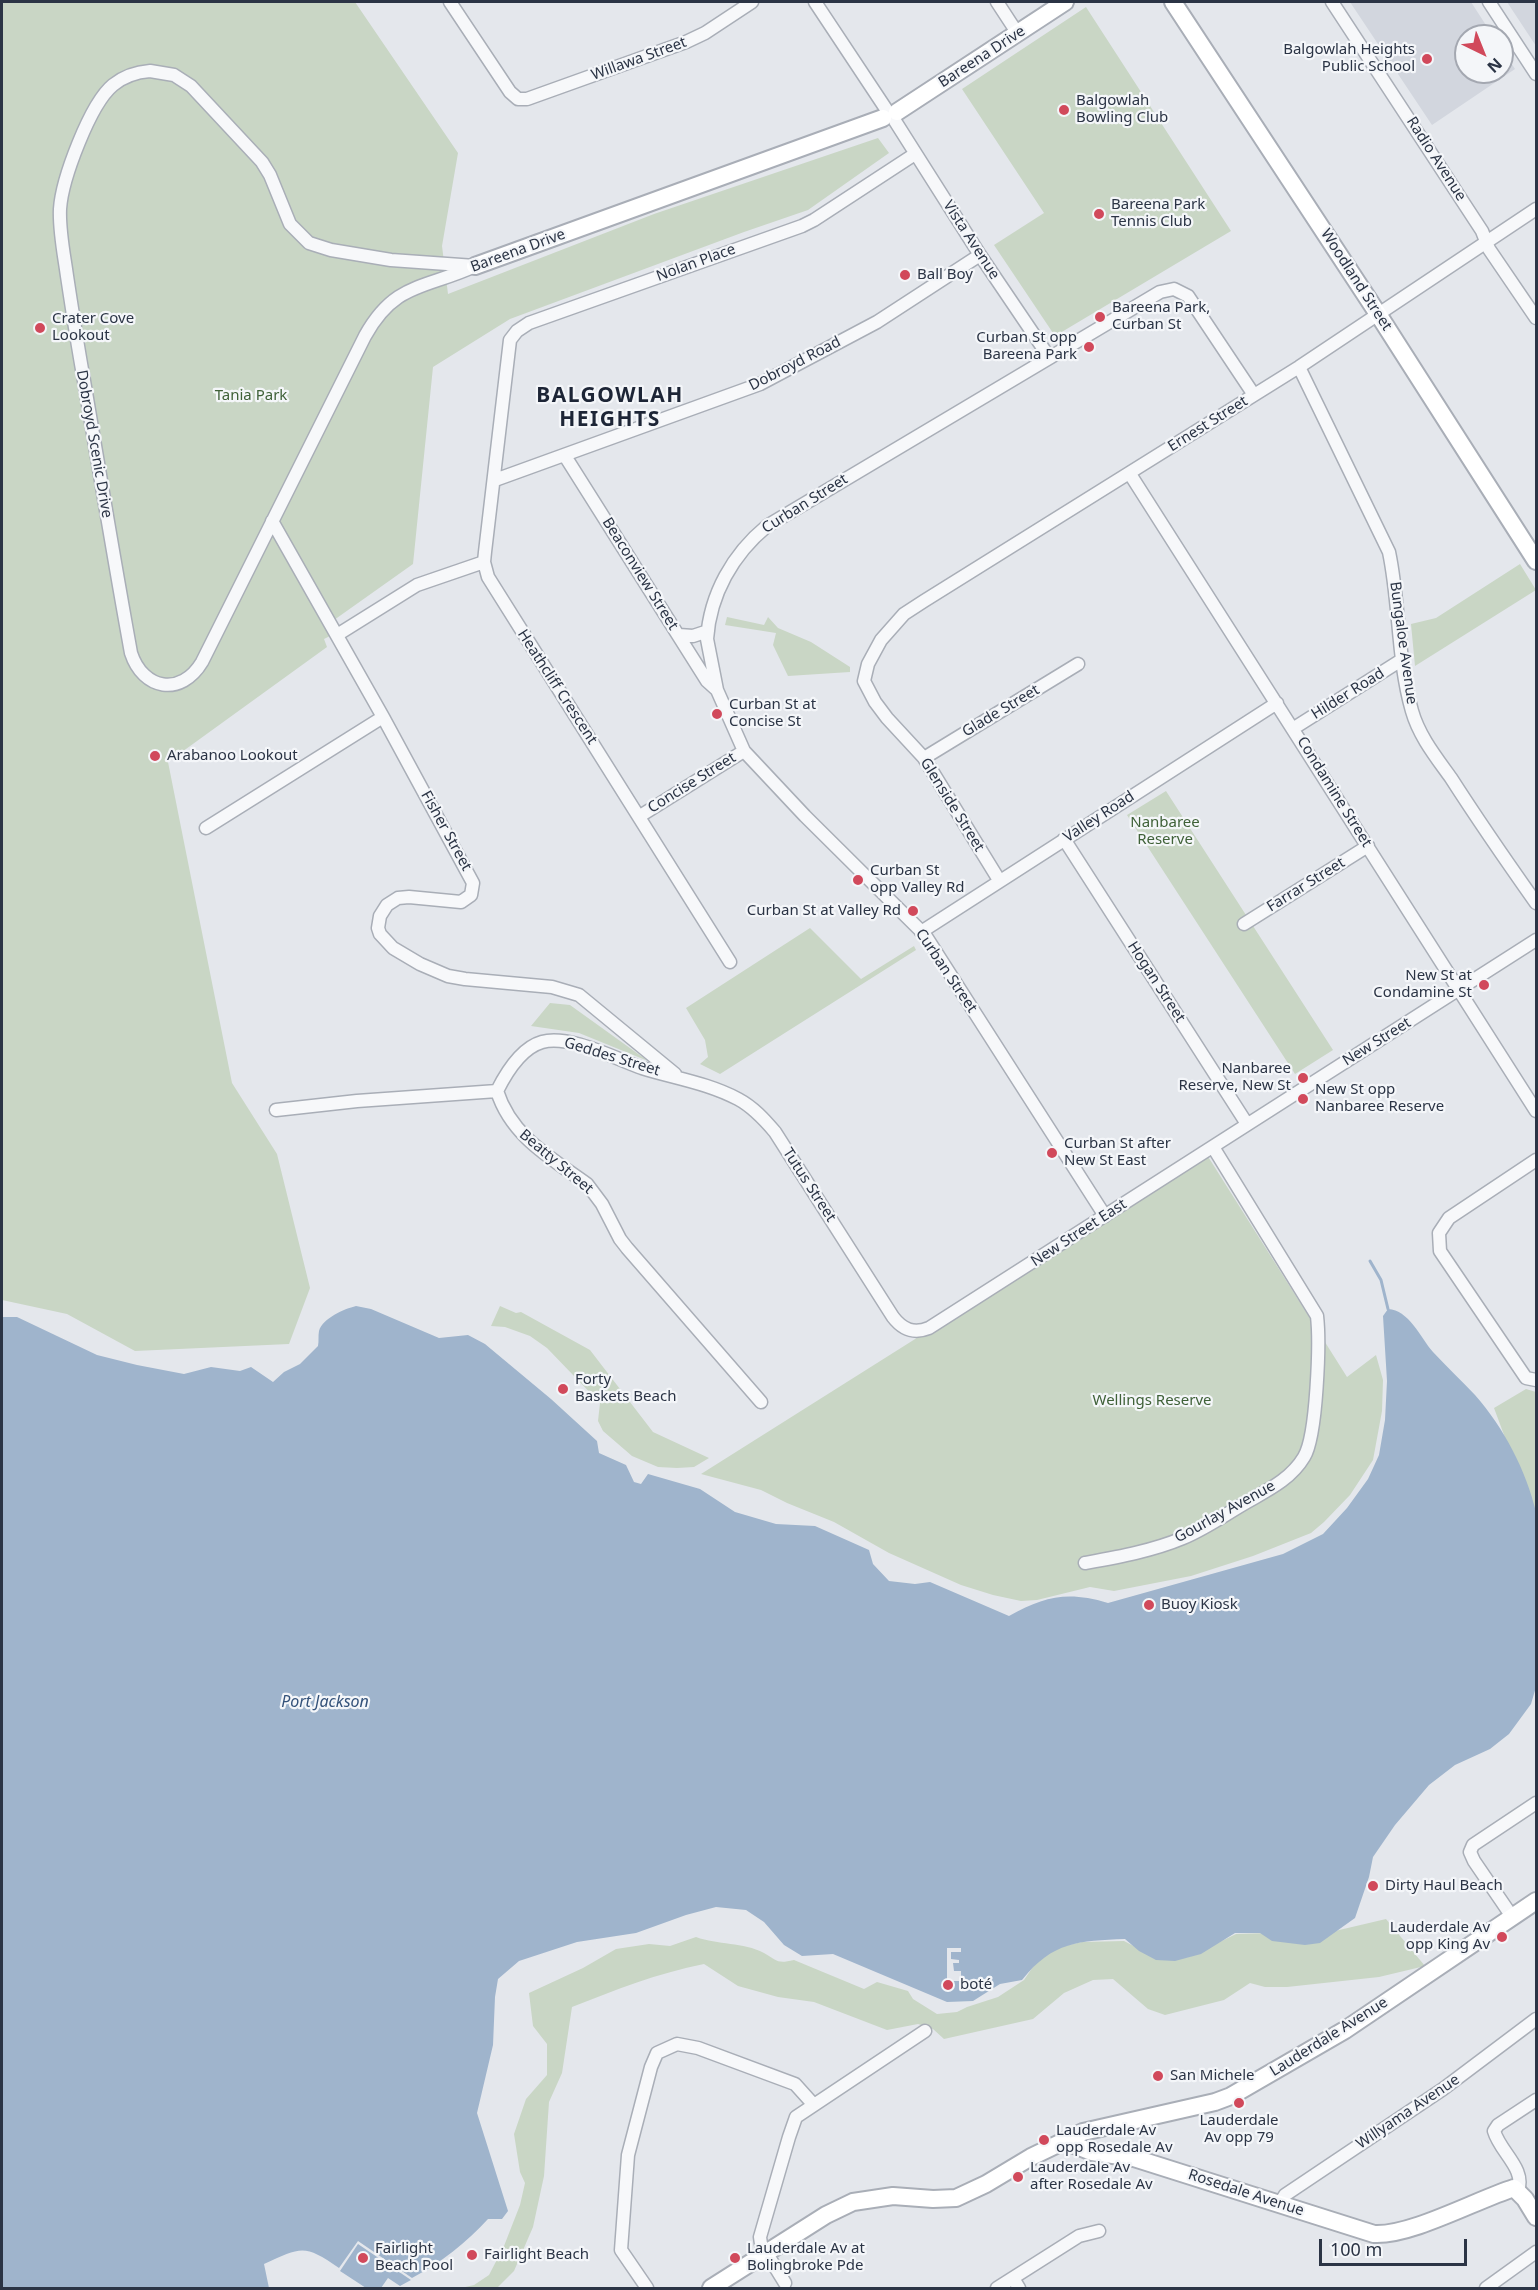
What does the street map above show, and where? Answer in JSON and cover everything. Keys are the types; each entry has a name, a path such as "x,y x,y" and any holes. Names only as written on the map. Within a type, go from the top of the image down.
{"street":[{"name":"Willawa Street","path":"450,2 510,92 518,99 527,99 686,42 705,33 752,2"},
{"name":"Vista Avenue","path":"814,2 1049,357"},
{"path":"997,2 1018,34"},
{"name":"Bareena Drive","path":"272,521 371,325 387,304 397,297 475,266 890,115 1065,2"},
{"name":"Woodland Street","path":"1173,2 1378,314 1536,561"},
{"name":"Radio Avenue","path":"1332,2 1482,231 1489,249 1536,318"},
{"path":"1489,2 1536,74"},
{"name":"Dobroyd Scenic Drive","path":"272,521 197,670 178,683 163,684 148,679 137,669 130,653 75,333 60,221 62,192 66,178 88,124 105,93 122,79 140,72 158,71 174,75 199,94 262,162 274,182 287,219 303,239 315,245 391,260 475,266"},
{"name":"Nolan Place","path":"504,383 510,340 520,327 802,226 915,154"},
{"name":"Ernest Street","path":"881,640 904,614 1299,367 1536,209"},
{"name":"Dobroyd Road","path":"495,480 760,384 877,322 981,255"},
{"path":"431,263 441,270 441,275 435,281"},
{"name":"Curban Street","path":"1105,1216 928,940 744,751 717,690 707,639 708,631 712,610 727,572 739,553 767,526 1154,295 1174,289 1184,293 1192,301 1254,395"},
{"name":"Bungaloe Avenue","path":"1299,367 1389,552 1396,583 1403,659 1412,711 1422,734 1536,903"},
{"name":"Heathcliff Crescent","path":"504,383 495,480 484,562 492,585 640,816 730,962"},
{"name":"Beaconview Street","path":"565,456 707,681 717,690"},
{"name":"Condamine Street","path":"1130,474 1536,1111"},
{"name":"Fisher Street","path":"272,521 464,863 474,887 469,898 460,902 409,897 393,901 383,910 378,922 380,934 387,944 420,964 448,976 465,980 552,987 579,995 679,1077"},
{"path":"337,634 417,585 484,562"},
{"path":"679,635 693,636 708,631"},
{"name":"Glenside Street","path":"881,640 868,664 864,681 887,718 924,758 999,880"},
{"name":"Hilder Road","path":"1294,728 1403,659"},
{"name":"Glade Street","path":"924,758 1078,664"},
{"name":"Valley Road","path":"921,932 1277,703"},
{"path":"206,828 383,717"},
{"name":"Concise Street","path":"640,816 744,751"},
{"name":"Hogan Street","path":"1064,839 1247,1124"},
{"name":"Farrar Street","path":"1244,924 1368,846"},
{"name":"New Street","path":"1247,1124 1536,940"},
{"name":"Geddes Street","path":"497,1091 504,1077 530,1048 541,1042 556,1040 679,1077"},
{"name":"Tutus Street","path":"679,1077 739,1100 767,1122 893,1317 907,1330"},
{"path":"276,1110 357,1101 497,1091"},
{"name":"Beatty Street","path":"497,1091 500,1102 516,1129 527,1141 587,1184 594,1192 623,1244 761,1402"},
{"name":"New Street East","path":"907,1330 918,1332 929,1328 1247,1124"},
{"name":"Gourlay Avenue","path":"1085,1563 1133,1554 1183,1538 1275,1486 1292,1473 1305,1456 1311,1438 1319,1334 1317,1316 1212,1147"},
{"path":"1531,1379 1440,1251 1439,1233 1449,1218 1536,1160"},
{"path":"1513,1918 1470,1852 1473,1845 1536,1803"},
{"name":"Lauderdale Avenue","path":"711,2289 826,2215 853,2202 893,2196 956,2198 986,2184 1031,2157 1101,2127 1215,2102 1231,2096 1344,2030 1536,1901"},
{"name":"Willyama Avenue","path":"1280,2203 1285,2194 1443,2089 1536,2019"},
{"path":"785,2283 761,2244 760,2237 796,2117 925,2031"},
{"path":"647,2289 621,2250 628,2155 651,2067 657,2053 677,2044 698,2048 795,2084 813,2104"},
{"path":"1536,2100 1498,2125 1494,2131 1496,2139 1519,2173 1536,2217"},
{"name":"Rosedale Avenue","path":"1064,2141 1092,2152 1134,2158 1374,2234 1385,2235 1414,2226 1512,2189 1526,2193"},
{"path":"997,2289 1016,2283 1079,2236 1099,2231"},
{"path":"1486,2289 1536,2252"}],"shaded area":[{"name":"Balgowlah Heights Public School","path":"1350,2 1471,2 1485,24 1454,24 1454,84 1493,84 1432,125"},
{"path":"1507,2 1536,2 1536,46"}],"green space":[{"name":"Tania Park","path":"2,2 355,2 458,153 442,246 448,294 654,214 878,138 889,153 808,210 510,319 433,367 413,564 327,625 332,635 324,639 327,647 168,762 232,1083 277,1154 310,1288 289,1344 135,1351 67,1314 2,1300"},
{"path":"1086,7 1231,231 1055,336 994,245 1044,213 962,89"},
{"path":"1520,564 1536,590 1415,666 1411,624 1436,618"},
{"path":"727,617 764,625 768,617 778,628 811,642 850,667 850,672 788,676 773,645 776,633 725,625"},
{"name":"Nanbaree Reserve","path":"1166,791 1333,1050 1295,1074 1127,815"},
{"path":"810,928 861,979 914,946 916,950 720,1074 700,1064 708,1057 705,1040 686,1008"},
{"path":"550,1003 570,1005 648,1061 579,1033 531,1026"},
{"name":"Wellings Reserve","path":"1207,1155 1347,1377 1376,1355 1383,1380 1382,1411 1373,1460 1350,1495 1311,1533 1253,1556 1191,1576 1114,1591 1090,1587 1037,1600 1021,1601 961,1585 889,1553 834,1522 761,1490 701,1474"},
{"path":"500,1306 516,1313 521,1312 590,1350 653,1432 709,1458 694,1467 677,1468 658,1467 632,1456 603,1431 598,1421 600,1403 547,1348 530,1336 505,1327 491,1326"},
{"path":"1526,1389 1536,1392 1536,1521 1494,1408"},
{"path":"1386,1919 1425,1966 1379,1977 1287,1987 1265,1987 1250,1983 1224,2000 1165,2015 1148,2009 1113,1979 1093,1980 1064,1993 1033,2019 944,2039 933,2029 918,2024 887,2030 814,2002 778,1997 738,1986 704,1964 653,1977 572,2007 562,2073 549,2102 544,2176 533,2227 514,2271 497,2288 461,2288 474,2285 489,2275 504,2246 520,2205 525,2183 520,2172 514,2134 526,2099 547,2075 547,2044 533,2026 529,1993 583,1968 616,1949 649,1944 670,1946 696,1937 739,1945 756,1949 778,1961 794,1960 864,1989 877,1982 908,1991 913,1999 937,2014 957,2012 998,1997 1024,1980 1037,1961 1051,1949 1082,1942 1124,1941 1161,1960 1189,1957 1236,1934 1335,1931"}],"water":[{"name":"Port Jackson","path":"356,1306 371,1309 439,1338 468,1335 485,1344 597,1441 599,1453 626,1465 634,1482 641,1484 648,1474 700,1489 735,1512 776,1524 815,1526 869,1550 873,1564 889,1581 915,1584 930,1582 1009,1616 1034,1604 1057,1598 1081,1597 1108,1603 1283,1554 1323,1534 1347,1508 1368,1479 1379,1455 1385,1420 1387,1381 1383,1316 1388,1309 1395,1311 1414,1325 1433,1352 1486,1408 1513,1450 1532,1496 1536,1512 1536,1687 1531,1704 1509,1734 1490,1749 1455,1765 1429,1785 1395,1825 1373,1857 1369,1877 1355,1918 1320,1943 1305,1945 1272,1941 1260,1933 1235,1933 1201,1954 1175,1961 1156,1960 1139,1951 1125,1939 1080,1943 1056,1950 1045,1957 1022,1980 1000,1984 973,2001 947,2002 833,1954 802,1956 784,1945 764,1922 746,1910 716,1907 636,1933 577,1942 519,1961 498,1979 493,2045 477,2113 508,2211 502,2219 488,2219 471,2236 433,2266 412,2278 358,2241 339,2268 318,2255 303,2251 295,2251 264,2264 269,2288 2,2288 2,1317 17,1317 97,1355 137,1365 184,1374 211,1367 240,1371 251,1367 273,1382 284,1372 300,1364 318,1346 319,1331 329,1318"},
{"name":"Fairlight Beach Pool","path":"358,2244 411,2280 400,2286 388,2278 381,2288 366,2288 340,2271"}],"pier":[{"path":"947,1948 961,1948 961,1952 951,1952 951,1959 959,1960 959,1963 953,1963 954,1971 961,1971 961,1981 947,1981"}],"waterway":[{"path":"1370,1261 1381,1280 1388,1309"}],"place":[{"name":"Balgowlah Heights Public School","path":"1427,59"},
{"name":"Balgowlah Bowling Club","path":"1064,110"},
{"name":"Bareena Park Tennis Club","path":"1099,214"},
{"name":"Ball Boy","path":"905,275"},
{"name":"Bareena Park, Curban St","path":"1100,317"},
{"name":"Crater Cove Lookout","path":"40,328"},
{"name":"Curban St opp Bareena Park","path":"1089,347"},
{"name":"Curban St at Concise St","path":"717,714"},
{"name":"Arabanoo Lookout","path":"155,756"},
{"name":"Curban St opp Valley Rd","path":"858,880"},
{"name":"Curban St at Valley Rd","path":"913,911"},
{"name":"New St at Condamine St","path":"1484,985"},
{"name":"Nanbaree Reserve, New St","path":"1303,1078"},
{"name":"New St opp Nanbaree Reserve","path":"1303,1099"},
{"name":"Curban St after New St East","path":"1052,1153"},
{"name":"Forty Baskets Beach","path":"563,1389"},
{"name":"Buoy Kiosk","path":"1149,1605"},
{"name":"Dirty Haul Beach","path":"1373,1886"},
{"name":"Lauderdale Av opp King Av","path":"1502,1937"},
{"name":"boté","path":"948,1985"},
{"name":"San Michele","path":"1158,2076"},
{"name":"Lauderdale Av opp 79","path":"1239,2103"},
{"name":"Lauderdale Av opp Rosedale Av","path":"1044,2140"},
{"name":"Lauderdale Av after Rosedale Av","path":"1018,2177"},
{"name":"Fairlight Beach","path":"472,2255"},
{"name":"Fairlight Beach Pool","path":"363,2258"},
{"name":"Lauderdale Av at Bolingbroke Pde","path":"735,2258"}],"district":[{"name":"BALGOWLAH HEIGHTS","path":"610,408"}]}
